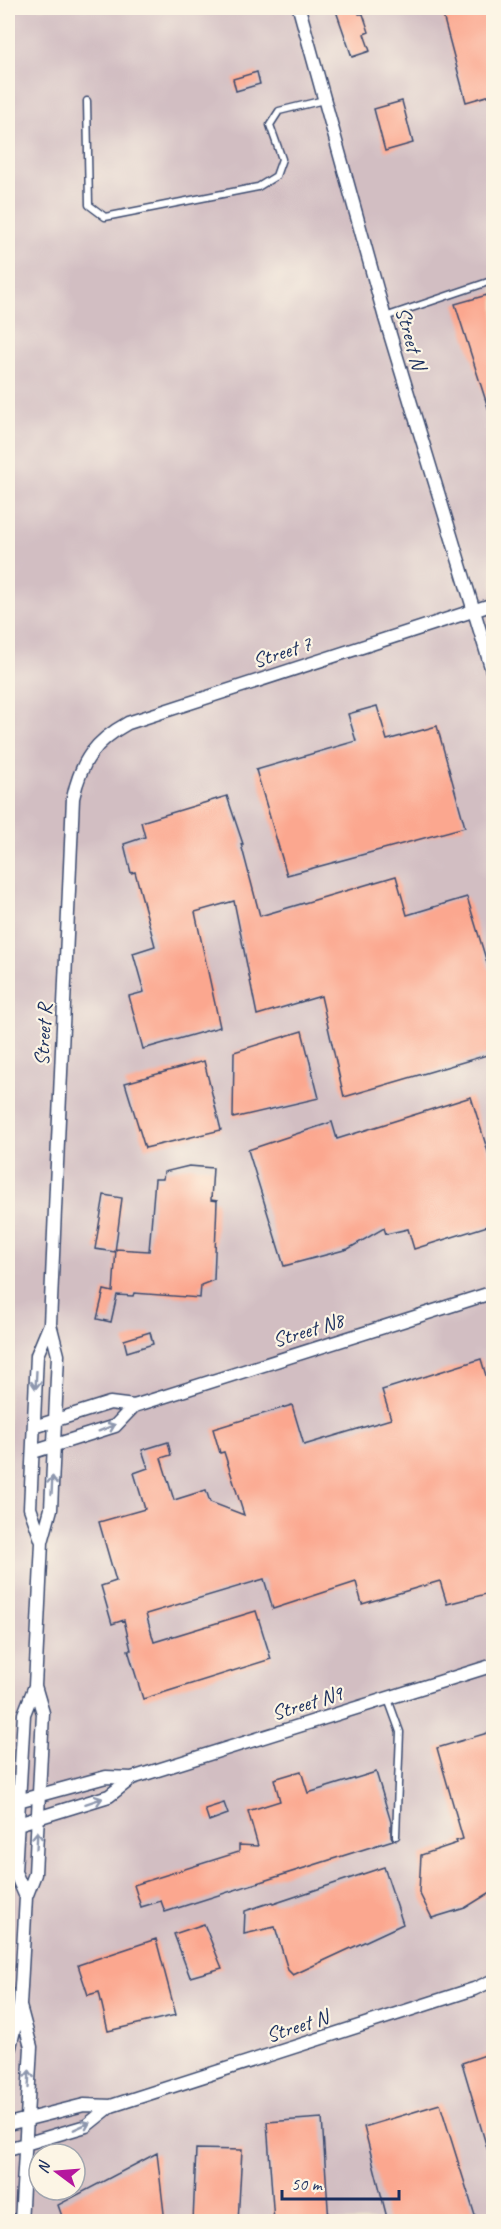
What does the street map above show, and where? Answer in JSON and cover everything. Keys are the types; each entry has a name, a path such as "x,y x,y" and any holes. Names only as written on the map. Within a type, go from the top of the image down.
{"street":[{"name":"Street N","path":"299,8 385,318 494,677"},
{"name":"Street 7","path":"91,752 112,732 128,723 494,604"},
{"name":"Street R","path":"26,1897 15,1872 18,1801 24,1714 35,1686 42,1542 51,1509 58,1355 50,1324 73,798 77,781 91,752"},
{"name":"Street N8","path":"34,1427 110,1403 134,1406 494,1292"},
{"name":"Street R","path":"42,1542 30,1508 37,1354 50,1324"},
{"name":"Street N8","path":"33,1452 115,1426 134,1406"},
{"name":"Street N9","path":"18,1801 106,1777 132,1778 494,1665"},
{"name":"Street R","path":"8,2055 20,2005 26,1897 35,1874 44,1713 35,1686"},
{"name":"Street N9","path":"18,1824 109,1796 132,1778"},
{"name":"Street N","path":"8,2124 84,2105 111,2106 474,1989 494,1980"},
{"name":"Street R","path":"20,2005 31,2047 27,2142"},
{"name":"Street N","path":"30,2142 86,2126 111,2106"},
{"name":"Street N","path":"8,2149 27,2143"},
{"name":"Street R","path":"21,2222 27,2143"}],"lane":[{"path":"87,101 89,206 105,217 258,187 276,176 282,159 270,125 279,111 325,100"},
{"path":"385,318 494,280"},
{"path":"388,1698 400,1732 396,1836"}],"shaded area":[{"path":"8,8 493,8 493,2221 8,2222"}],"building":[{"path":"335,8 358,8 359,14 363,14 369,32 364,34 370,51 352,57"},
{"path":"441,8 494,8 494,94 466,102"},
{"path":"257,72 260,84 236,91 233,79"},
{"path":"402,101 413,143 385,151 374,109"},
{"path":"494,293 494,416 491,417 455,304"},
{"path":"377,706 387,740 437,726 465,827 287,875 256,770 356,741 348,714"},
{"path":"227,796 243,844 241,844 260,916 396,876 407,915 467,897 489,969 494,967 494,1053 344,1097 321,996 257,1015 234,901 195,912 220,1027 143,1049 129,996 144,992 133,953 155,946 135,872 131,873 124,844 145,837 141,822"},
{"path":"302,1031 319,1098 233,1118 234,1052"},
{"path":"204,1061 221,1130 145,1148 125,1083"},
{"path":"471,1097 490,1158 494,1157 494,1224 414,1249 408,1229 386,1234 384,1228 348,1249 284,1266 248,1150 332,1122 337,1139"},
{"path":"189,1166 213,1168 211,1200 217,1201 214,1280 201,1285 200,1298 134,1293 133,1296 117,1295 111,1322 97,1319 104,1290 113,1292 116,1249 149,1251 155,1179 163,1179 164,1172"},
{"path":"104,1195 122,1198 115,1252 95,1249"},
{"path":"150,1332 153,1344 127,1352 124,1340"},
{"path":"481,1359 494,1402 494,1592 447,1604 440,1581 362,1604 356,1582 273,1609 264,1579 146,1614 154,1642 256,1611 271,1659 143,1699 128,1650 131,1650 124,1620 112,1624 101,1586 116,1581 99,1522 145,1509 134,1473 148,1468 142,1450 168,1442 171,1455 161,1458 174,1500 206,1490 210,1502 244,1515 224,1452 220,1453 213,1429 292,1405 304,1445 391,1419 382,1390"},
{"path":"494,1731 494,1890 465,1908 432,1918 419,1892 421,1855 463,1839 437,1748"},
{"path":"301,1771 308,1793 376,1772 391,1822 393,1840 165,1912 161,1901 141,1907 134,1885 239,1852 239,1845 258,1846 248,1811 280,1801 274,1779"},
{"path":"224,1803 228,1814 209,1821 205,1809"},
{"path":"384,1867 403,1924 293,1975 288,1970 275,1927 244,1934 245,1911"},
{"path":"204,1924 222,1968 190,1977 174,1934"},
{"path":"156,1939 176,2015 108,2031 99,1992 88,1995 78,1965"},
{"path":"494,2052 494,2158 490,2158 462,2063"},
{"path":"440,2104 477,2222 388,2222 364,2127"},
{"path":"322,2118 329,2222 274,2222 267,2122"},
{"path":"196,2149 242,2150 238,2222 193,2222"},
{"path":"157,2153 165,2222 64,2222 58,2205 64,2202 87,2202 87,2190"}]}
